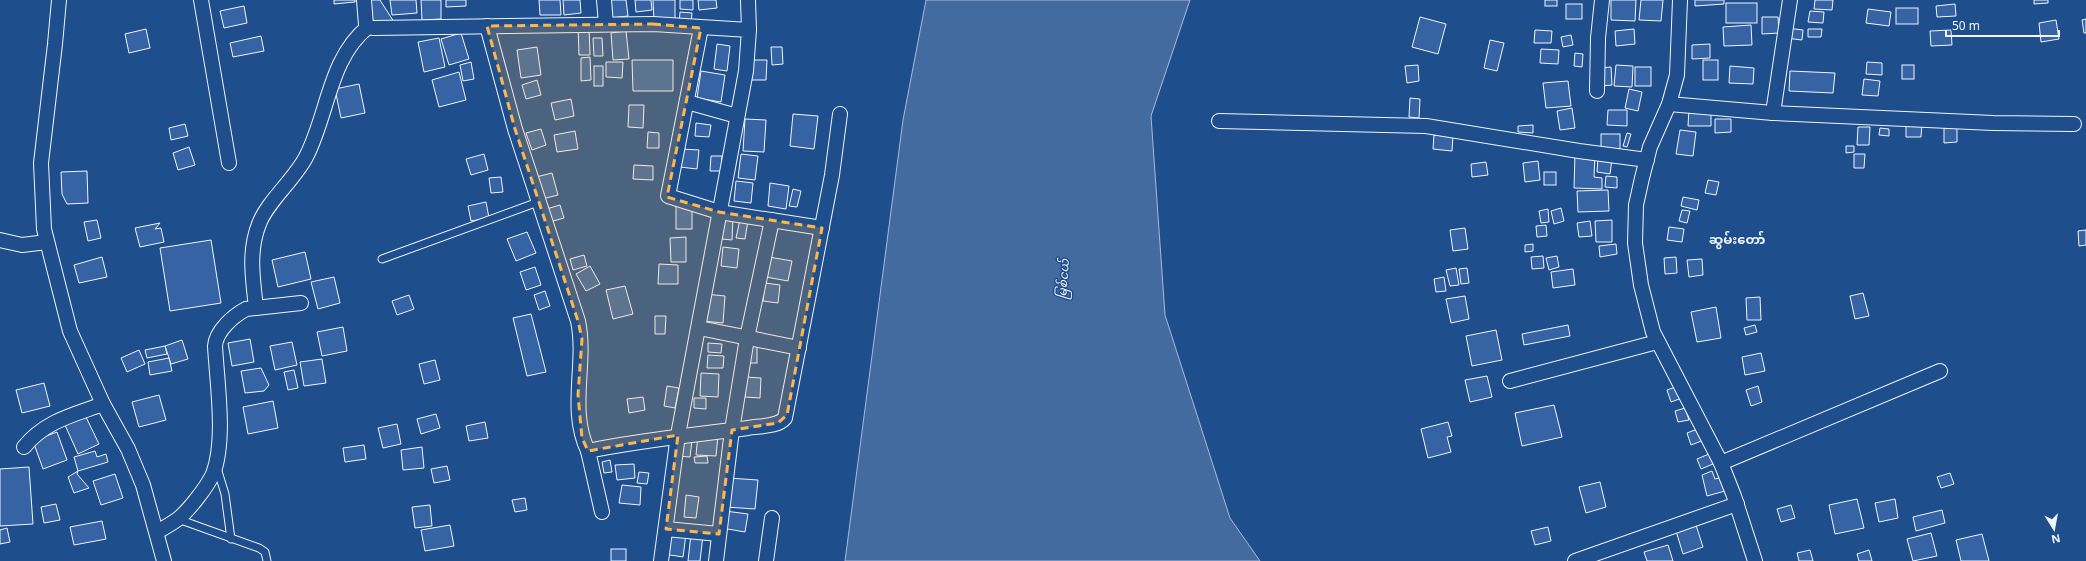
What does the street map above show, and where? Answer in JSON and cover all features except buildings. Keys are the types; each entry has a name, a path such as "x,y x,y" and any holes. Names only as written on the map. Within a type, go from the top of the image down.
{"street":[{"path":"58,0 55,44 41,163 42,201 47,242 70,331 103,404 128,449 143,485 164,561"},
{"path":"200,0 229,163"},
{"path":"364,0 365,22 368,27"},
{"path":"604,0 606,24"},
{"path":"661,561 678,435 746,71 748,0"},
{"path":"1597,91 1598,38 1602,0"},
{"path":"1680,0 1677,75 1669,104 1647,160 1636,205 1635,244 1644,298 1652,332 1721,463 1737,504 1755,561"},
{"path":"1773,113 1790,0"},
{"path":"256,308 251,264 259,224 306,158 316,134 324,104 350,45 357,36 368,27 653,24 748,30"},
{"path":"488,26 515,129 578,321 582,339 578,395 579,427 588,451 602,512"},
{"path":"700,28 668,196 719,212 822,228"},
{"path":"687,102 737,116"},
{"path":"1669,104 1773,113 1993,123 2074,124"},
{"path":"588,451 678,435 732,430 783,421 787,415 822,228 840,114"},
{"path":"1219,121 1426,126 1579,151 1647,160"},
{"path":"716,561 732,430 747,338 772,220"},
{"path":"0,240 22,245 47,242"},
{"path":"157,532 178,519 194,502 213,474 220,437 216,340 239,312 246,309 302,303"},
{"path":"698,328 799,348"},
{"path":"1510,381 1657,342"},
{"path":"1721,463 1940,371"},
{"path":"24,447 34,434 49,425 103,404"},
{"path":"1575,561 1737,504"},
{"path":"766,561 772,518"},
{"path":"666,529 719,534"}],"lane":[{"path":"382,259 538,202"},
{"path":"215,464 225,494 231,539"},
{"path":"178,519 265,552 267,561"}],"highlighted area":[{"path":"653,24 701,28 667,197 719,212 822,228 787,415 778,423 732,430 719,534 666,529 678,435 588,451 582,438 578,395 582,339 578,321 515,129 487,26"}],"water":[{"name":"မြစ်ငယ်","path":"926,0 1190,0 1151,116 1165,315 1230,518 1260,561 845,561 903,120"}],"district":[{"name":"ဆွမ်းတော်","path":"1737,239"}]}
